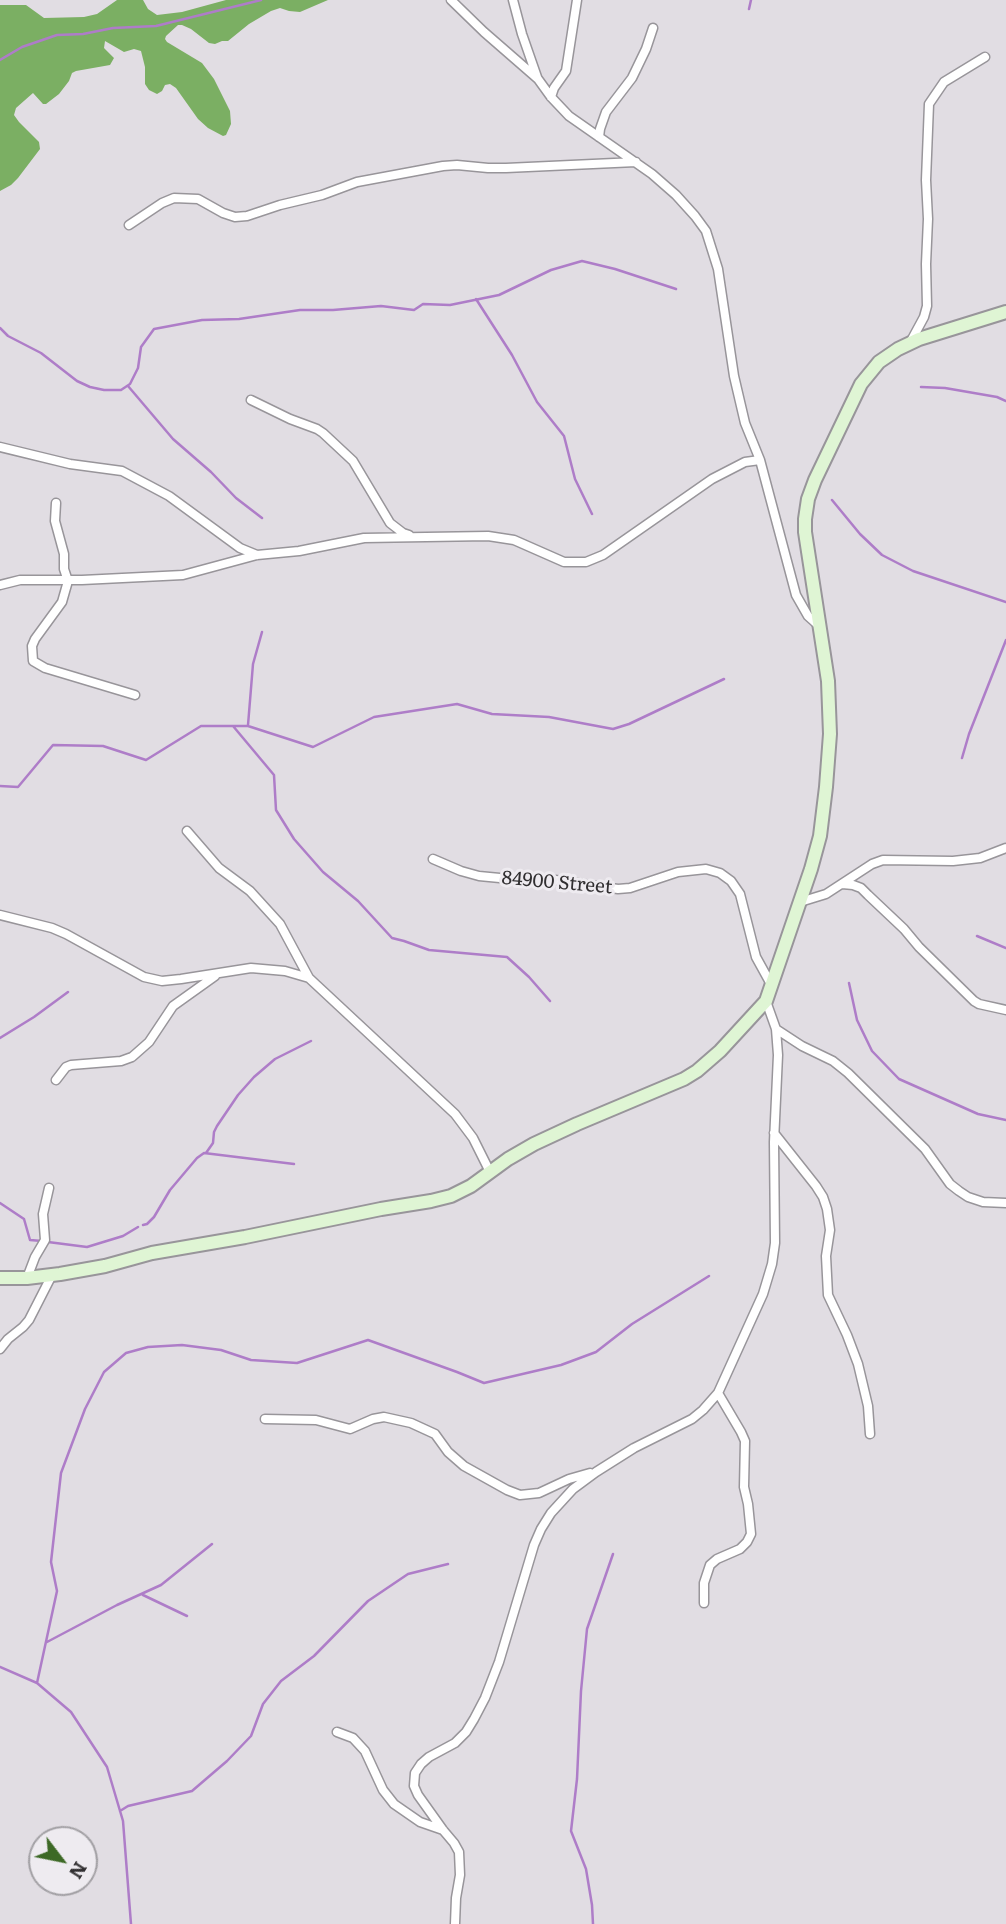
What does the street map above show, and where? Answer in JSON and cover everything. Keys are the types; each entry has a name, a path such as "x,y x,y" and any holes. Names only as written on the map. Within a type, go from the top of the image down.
{"street":[{"path":"451,0 538,79 569,116 636,162 676,195 706,231 718,269 734,376 745,423 760,460 796,595 808,616 820,627"},
{"path":"513,0 538,79"},
{"path":"551,97 566,71 577,0"},
{"path":"599,137 606,112 632,78 653,28"},
{"path":"910,344 927,306 926,180 929,104 944,82 985,57"},
{"path":"129,225 162,202 174,198 198,199 223,213 247,216 357,182 443,166 506,168 636,162"},
{"path":"0,1278 27,1278 105,1266 152,1253 452,1196 534,1144 684,1079 720,1051 766,1001 820,836 830,734 828,681 804,532 808,499 815,480 860,384 879,362 919,339 1006,312"},
{"path":"251,400 323,433 353,461 390,523 403,533 415,537"},
{"path":"0,447 70,464 121,471 169,496 240,548 257,555"},
{"path":"0,585 20,580 68,581 183,575 257,555 299,551 364,538 488,536 514,540 564,562 586,562 603,555 712,479 745,462 760,460"},
{"path":"56,503 55,521 68,581 62,602 35,639 32,646 33,661 45,668 135,695"},
{"path":"187,831 219,868 250,891 280,924 309,978 455,1114 472,1138 490,1172"},
{"path":"800,902 815,899 883,860 980,858 1006,848"},
{"name":"84900 Street","path":"433,859 479,876 511,880 555,880 618,889 630,888 678,872 706,869 720,873 731,880 740,894 756,957 772,986"},
{"path":"842,884 853,885 868,895 974,1001 1006,1010"},
{"path":"0,915 52,928 144,977 162,981 251,968 285,971 309,978"},
{"path":"56,1080 66,1067 71,1065 121,1061 132,1057 149,1042 173,1006 221,973"},
{"path":"455,1924 460,1875 459,1852 418,1795 414,1786 415,1773 429,1757 455,1744 474,1719 499,1662 534,1545 559,1503 596,1472 704,1410 718,1393 763,1294 775,1243 774,1133 778,1055 776,1029 766,1001"},
{"path":"776,1029 802,1046 833,1060 848,1073 925,1149 950,1184 959,1191 983,1202 1006,1203"},
{"path":"774,1133 816,1186 827,1209 830,1230 826,1256 828,1295 848,1335 858,1364 868,1406 870,1434"},
{"path":"27,1278 45,1240 43,1214 49,1188"},
{"path":"0,1349 29,1320 52,1275"},
{"path":"704,1603 704,1583 710,1565 740,1549 751,1534 744,1486 745,1441 718,1393"},
{"path":"265,1419 316,1420 350,1429 384,1417 411,1423 435,1434 448,1452 464,1466 520,1495 539,1493 569,1479 596,1472"},
{"path":"337,1732 353,1738 366,1751 383,1790 394,1804 428,1826 443,1830"}],"green space":[{"path":"117,0 143,0 148,9 157,15 182,12 226,0 328,0 300,12 280,8 271,11 228,41 215,44 209,43 182,25 178,25 166,36 167,42 202,63 214,79 230,111 231,124 223,136 198,119 176,88 170,84 165,85 157,94 149,90 145,84 141,51 134,49 124,52 105,41 104,48 114,58 110,65 72,73 59,94 46,104 33,93 16,108 14,115 39,142 40,149 18,178 0,191 0,5 26,5 44,18 84,17 97,14"}],"waterway":[{"path":"0,60 22,47 57,35 156,26 261,0"},
{"path":"749,9 751,0"},
{"path":"0,328 8,336 41,353 77,381 104,390 121,390 130,384 138,368 141,347 154,329 202,320 239,319 300,310 381,306 414,310 423,304 450,305 499,295 551,270 582,261 676,289"},
{"path":"476,299 512,355 537,402 564,436 575,479 592,514"},
{"path":"128,386 173,439 236,498 262,518"},
{"path":"921,387 945,388 1006,401"},
{"path":"832,500 860,534 882,555 913,571 1006,602"},
{"path":"248,725 253,664 262,632"},
{"path":"962,758 1006,640"},
{"path":"0,786 18,787 53,745 103,746 146,760 201,726 248,726 313,747 374,717 457,704 492,714 549,717 613,729 724,679"},
{"path":"233,726 274,775 276,810 294,839 323,872 358,901 392,938 429,950 507,957 550,1001"},
{"path":"977,936 1006,948"},
{"path":"849,983 857,1020 872,1051 899,1079 978,1114 1006,1120"},
{"path":"0,1038 68,992"},
{"path":"206,1153 213,1143 217,1126 254,1077 275,1059 311,1041"},
{"path":"143,1225 154,1217 170,1190 204,1153 294,1164"},
{"path":"0,1203 24,1219 30,1240 42,1241"},
{"path":"48,1242 87,1247 123,1236 138,1227"},
{"path":"37,1683 57,1591 51,1562 61,1473 85,1409 104,1372 126,1353 148,1347 182,1345 221,1350 251,1360 297,1363 368,1340 484,1383 561,1365 596,1352 632,1324 709,1276"},
{"path":"47,1642 161,1585 212,1544"},
{"path":"593,1924 586,1869 571,1831 587,1629 613,1554"},
{"path":"120,1811 128,1806 192,1791 251,1736 263,1704 281,1681 314,1656 368,1601 408,1574 448,1564"},
{"path":"143,1595 187,1616"},
{"path":"0,1667 37,1683 71,1712 107,1767 123,1821 131,1924"}]}
